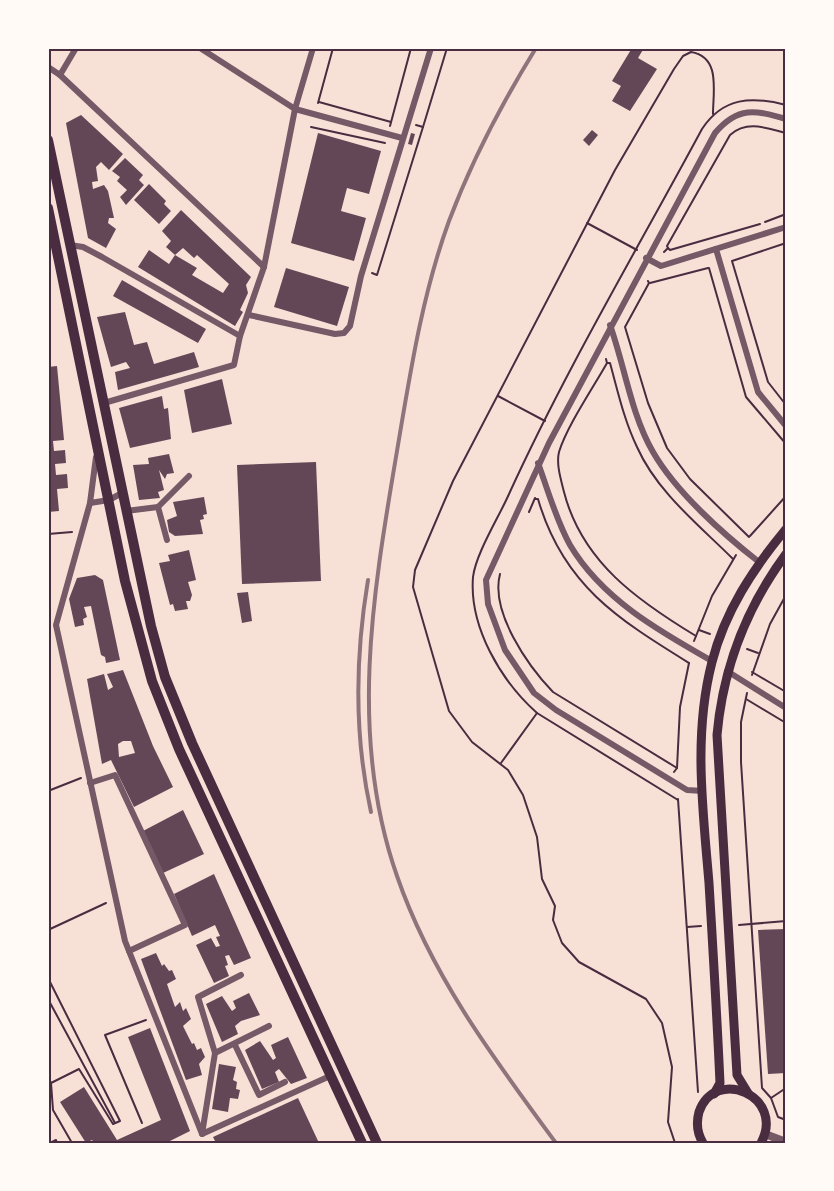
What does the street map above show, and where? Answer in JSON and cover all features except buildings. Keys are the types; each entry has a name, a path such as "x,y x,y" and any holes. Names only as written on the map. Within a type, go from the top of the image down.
{"main road":[{"path":"48,140 125,511 151,626 170,688 192,743 377,1143"},
{"path":"48,208 137,630 152,681 179,749 362,1143"},
{"path":"703,1143 697,1127 698,1117 701,1108 714,1094 720,1083 701,733 712,661 730,613 759,562 786,529"},
{"path":"763,1138 764,1110 748,1093 737,1075 718,760 719,714 728,671 750,611 786,554"},
{"path":"714,1094 731,1089 748,1093"}],"street":[{"path":"60,75 76,48"},
{"path":"200,48 295,109 402,138"},
{"path":"103,404 234,365 240,336 264,267 295,109 313,48"},
{"path":"249,315 335,334 344,333 350,326 361,276 431,48"},
{"path":"48,67 60,75 264,267"},
{"path":"703,791 687,790 545,702 526,682 505,650 488,604 486,580 538,463 709,143 729,119 747,112 786,119"},
{"path":"646,258 661,266 786,227"},
{"path":"70,244 102,257 240,336"},
{"path":"716,249 756,386 767,404 786,426"},
{"path":"610,325 635,408 653,451 676,483 759,562"},
{"path":"98,447 90,503 56,625 129,951 202,1134"},
{"path":"538,463 570,545 598,581 634,614 712,661"},
{"path":"125,511 158,507 189,476"},
{"path":"90,503 109,500 122,493"},
{"path":"158,507 167,540"},
{"path":"728,671 786,708"},
{"path":"90,783 115,775 185,925 129,951"},
{"path":"202,1134 215,1053 198,997 241,975"},
{"path":"215,1053 269,1026"},
{"path":"235,1045 259,1095 285,1082"},
{"path":"202,1134 330,1076"},
{"path":"763,1138 786,1142"}],"path":[{"path":"315,111 333,48"},
{"path":"389,130 411,48"},
{"path":"366,272 376,275 447,48"},
{"path":"675,1143 668,1122 672,1067 662,1023 646,999 579,962 562,943 553,920 555,906 542,879 537,837 531,813 519,786 501,763 467,736 449,711 413,587 415,570 453,482 587,223 674,69 683,56 691,52 708,59 713,70 713,114"},
{"path":"678,800 537,713 513,687 488,646 475,604 474,575 517,476 545,421 702,129 713,114 731,103 746,99 760,99 786,105"},
{"path":"319,102 391,122"},
{"path":"311,127 313,118"},
{"path":"410,124 423,127"},
{"path":"304,125 385,145 387,137"},
{"path":"664,252 730,135 736,130 751,125 786,133"},
{"path":"668,248 670,250 786,214"},
{"path":"587,223 637,250"},
{"path":"786,243 732,261 768,382 786,405"},
{"path":"632,258 637,260"},
{"path":"713,266 648,282 625,327 657,428 680,467 749,537"},
{"path":"606,359 607,363 556,454 568,507 591,551 609,573 640,600 696,636"},
{"path":"498,396 545,421"},
{"path":"526,518 536,499 534,495"},
{"path":"745,541 786,496"},
{"path":"48,534 81,531"},
{"path":"694,643 712,596 735,556"},
{"path":"504,566 498,583 506,620 517,644 542,680 553,692 677,768"},
{"path":"751,677 758,653 786,595"},
{"path":"698,630 710,634"},
{"path":"744,648 758,653"},
{"path":"674,773 677,768 680,707 691,657"},
{"path":"752,672 786,692"},
{"path":"747,693 741,722 741,762 762,1088 771,1098 778,1117 786,1120"},
{"path":"746,699 786,723"},
{"path":"501,763 537,713"},
{"path":"48,791 81,778"},
{"path":"678,793 698,1094"},
{"path":"48,930 108,902"},
{"path":"736,925 786,921"},
{"path":"687,927 704,926"},
{"path":"48,978 120,1121 115,1123"},
{"path":"48,999 115,1123"},
{"path":"142,1123 105,1035 148,1019"},
{"path":"51,1083 79,1070 113,1124 115,1123"},
{"path":"83,1077 88,1074"},
{"path":"48,1077 51,1083 54,1110 72,1143"},
{"path":"771,1098 786,1088"},
{"path":"51,1143 56,1140 57,1143"}],"railway":[{"path":"536,48 478,154 449,221 431,277 407,393 380,558 370,664 369,717 373,771 382,823 397,876 411,912 427,948 466,1015 487,1048 556,1143"},
{"path":"368,580 361,638 358,696 365,783 371,812"}]}
